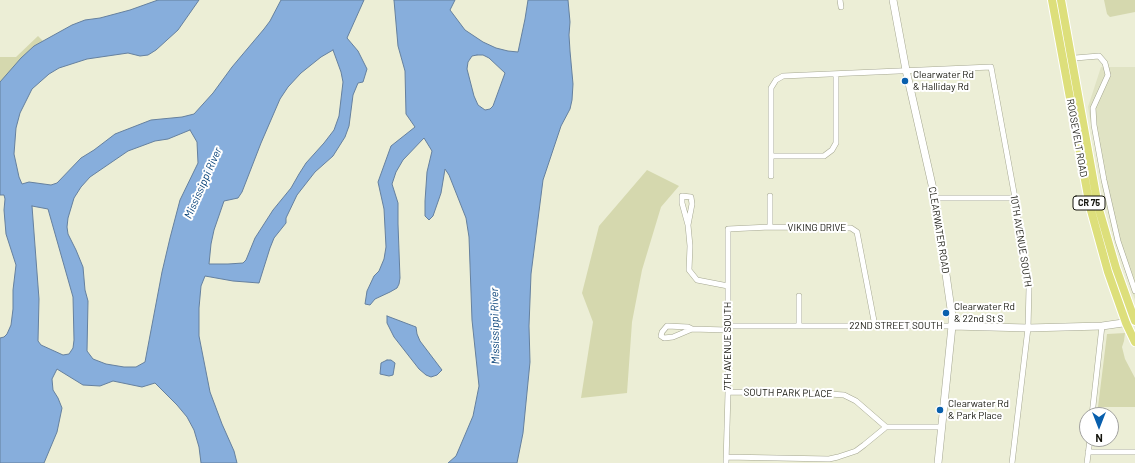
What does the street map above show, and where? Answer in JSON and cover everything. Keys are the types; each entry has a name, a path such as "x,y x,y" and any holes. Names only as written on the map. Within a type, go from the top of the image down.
{"main road":[{"name":"ROOSEVELT ROAD","path":"1052,0 1090,207 1108,272 1126,323 1135,342"},
{"name":"ROOSEVELT ROAD","path":"1061,0 1098,206 1116,268 1135,321"}],"street":[{"path":"840,0 841,7"},
{"name":"CLEARWATER ROAD","path":"893,0 906,70 935,198 951,301 952,326 938,463"},
{"name":"ROOSEVELT ROAD","path":"1072,58 1099,56 1105,63 1108,75 1093,108 1094,125 1104,180 1118,241 1135,291"},
{"path":"1063,60 1072,58"},
{"name":"10TH AVENUE SOUTH","path":"906,70 991,67 1015,198 1029,288 1028,328 1012,463"},
{"path":"771,176 771,88 776,80 783,76 906,70"},
{"path":"771,156 824,156 832,150 836,143 836,74"},
{"path":"688,225 692,204 691,196 682,196 682,204 688,225 690,246 689,270 697,280 728,286"},
{"path":"770,196 770,227"},
{"path":"935,198 1015,198"},
{"name":"VIKING DRIVE","path":"728,229 770,227 851,228 857,232 875,326"},
{"name":"7TH AVENUE SOUTH","path":"726,460 728,392 728,229"},
{"path":"799,296 799,326"},
{"name":"22ND STREET SOUTH","path":"692,329 688,327 667,326 662,332 661,336 664,338 673,337 692,329 799,326 952,326 1028,328 1102,326 1135,321"},
{"path":"1093,407 1102,326"},
{"name":"SOUTH PARK PLACE","path":"728,392 824,393 844,395 856,400 886,427"},
{"path":"726,460 838,458 856,451 886,427 942,427"},
{"path":"1087,463 1089,447"},
{"path":"1088,452 1135,452"}],"shaded area":[{"path":"1104,0 1135,0 1135,12 1110,17 1107,14"},
{"path":"38,36 48,46 0,101 0,57 16,57"},
{"path":"1101,67 1135,67 1135,300 1115,241 1103,190 1088,107"},
{"path":"647,170 679,186 661,207 642,270 632,322 627,393 581,398 593,322 582,293 599,226"},
{"path":"1125,333 1122,347 1125,359 1135,378 1135,407 1098,407 1107,334"}],"water":[{"name":"Mississippi River","path":"158,0 199,0 178,30 156,50 148,55 140,56 128,53 87,59 59,68 49,74 32,89 20,113 16,128 14,154 22,184 29,182 51,185 57,183 81,158 115,134 151,120 182,117 194,114 213,93 232,67 264,29 281,0 364,0 347,38 358,51 367,69 363,82 358,83 353,95 349,126 345,137 333,156 315,172 297,195 286,218 286,223 274,238 259,283 233,281 205,276 201,286 199,336 210,392 234,451 237,463 201,463 199,447 194,430 187,417 155,383 142,387 113,381 100,386 83,385 57,369 52,379 53,390 62,408 57,432 44,463 0,463 0,338 7,334 11,325 16,265 6,234 4,210 5,199 4,195 0,195 0,82 21,58 34,46 72,25 85,20 100,18 130,10","holes":["333,50 343,82 339,116 334,130 306,163 291,188 273,210 255,238 246,260 243,263 209,264 214,230 224,201 238,198 242,192 280,99 288,87 301,73 321,57","190,130 197,142 198,163 180,200 162,272 145,362 136,367 106,364 93,359 87,351 88,301 85,290 83,267 68,234 68,218 74,198 90,177 128,151 155,141 168,139","32,206 48,209 73,297 74,340 73,348 69,354 63,355 41,345 38,341 39,299"]},
{"name":"Mississippi River","path":"394,0 455,0 450,10 465,30 483,42 496,48 518,52 528,0 568,0 573,84 572,100 570,109 561,126 543,180 531,274 529,326 530,362 523,433 517,463 448,463 456,456 473,416 479,386 472,320 469,237 466,218 449,175 445,169 441,193 433,216 429,220 425,216 427,172 432,151 424,138 403,160 396,172 392,184 398,203 399,284 397,288 375,299 370,305 365,304 367,291 374,276 379,271 384,259 386,247 384,209 378,182 391,146 415,127 406,114 405,71 398,46","holes":["483,55 489,58 505,73 493,106 490,109 485,110 478,105 474,96 467,69 468,62 472,56"]},
{"path":"387,316 416,327 420,341 442,370 437,375 431,377 419,369 394,337 387,323"},
{"path":"391,360 395,363 393,375 389,376 380,374 381,363"}],"place":[{"name":"Clearwater Rd & Halliday Rd","path":"905,81"},
{"name":"Clearwater Rd & 22nd St S","path":"946,313"},
{"name":"Clearwater Rd & Park Place","path":"940,410"}]}
